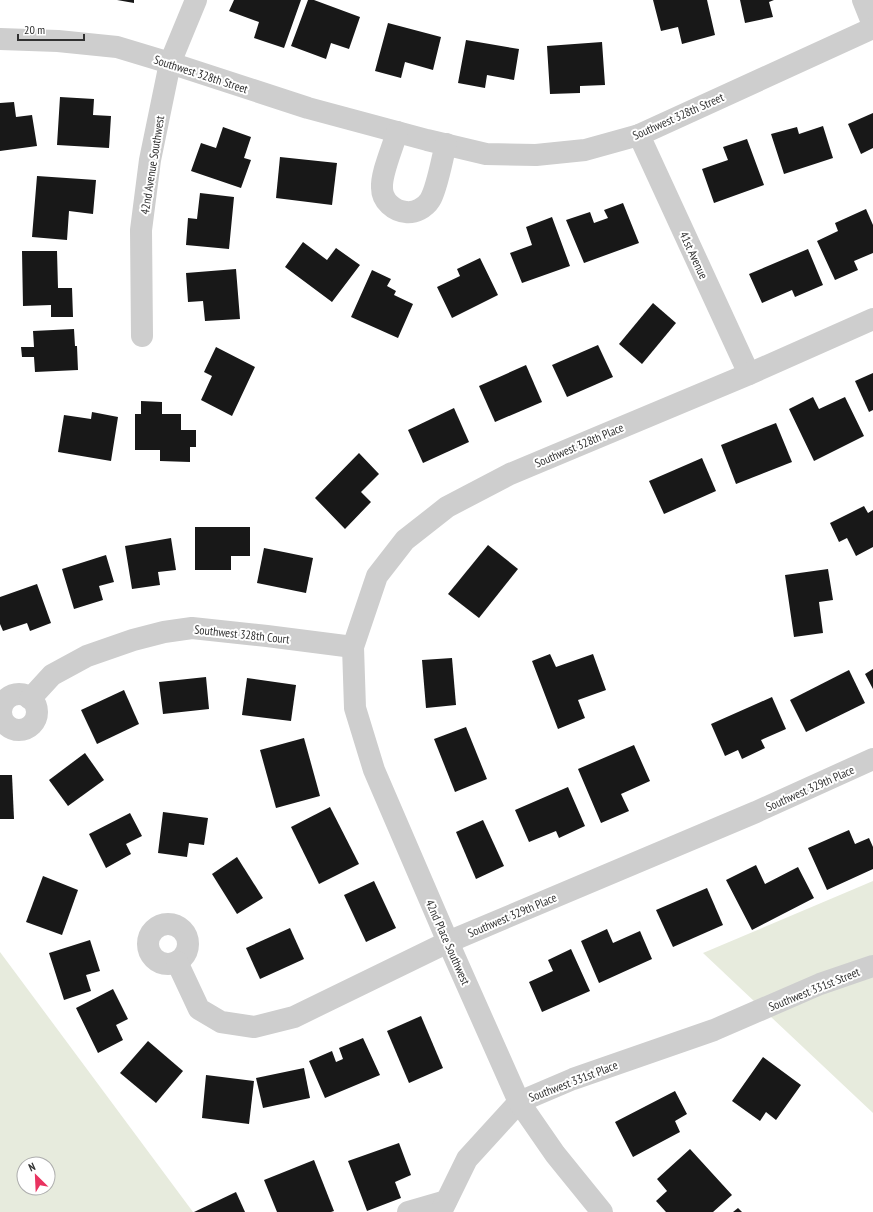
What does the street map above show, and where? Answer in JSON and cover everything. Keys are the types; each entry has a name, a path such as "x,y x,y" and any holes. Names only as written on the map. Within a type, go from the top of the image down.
{"street":[{"name":"42nd Avenue Southwest","path":"142,336 141,230 150,160 170,63 196,0"},
{"path":"863,0 873,26"},
{"name":"Southwest 328th Street","path":"0,39 58,41 117,47 308,108 397,132 486,154 536,155 585,150 639,136 873,26"},
{"path":"397,132 382,181 382,190 385,199 390,206 398,210 407,212 415,211 424,207 430,200 446,144"},
{"name":"41st Avenue","path":"639,136 749,374"},
{"name":"Southwest 328th Place","path":"353,647 377,576 405,540 447,507 510,474 749,374 873,319"},
{"name":"Southwest 328th Court","path":"30,699 52,675 87,656 133,640 164,632 192,628 353,647"},
{"name":"42nd Place Southwest","path":"353,647 355,708 374,770 448,942 519,1102 555,1154 602,1212"},
{"name":"Southwest 329th Place","path":"177,962 199,1009 221,1022 254,1027 294,1017 448,942 756,812 873,759"},
{"name":"Southwest 331st Street","path":"755,1013 820,984 873,966"},
{"name":"Southwest 331st Place","path":"444,1206 467,1159 519,1102 573,1079 714,1030 755,1013"},
{"path":"408,1212 444,1206"}],"shaded area":[{"path":"873,881 873,1113 703,953"},
{"path":"0,952 193,1212 0,1212"}],"building":[{"path":"117,0 134,0 134,3"},
{"path":"234,0 301,0 284,48 254,38 259,22 229,11"},
{"path":"308,0 314,0 360,17 349,49 331,43 326,59 291,46"},
{"path":"653,0 707,0 715,35 682,44 678,27 661,31"},
{"path":"740,0 774,0 769,2 773,17 745,23"},
{"path":"388,23 441,37 433,70 405,62 401,78 375,71"},
{"path":"466,40 519,49 514,80 487,75 485,88 458,83"},
{"path":"602,42 605,85 580,86 580,93 550,94 547,46"},
{"path":"60,97 94,99 93,115 111,116 109,148 57,145"},
{"path":"14,102 16,117 32,115 37,146 0,151 0,103"},
{"path":"873,113 873,148 861,154 848,124"},
{"path":"823,126 833,158 784,174 771,134 797,127 799,134"},
{"path":"223,127 251,137 244,158 251,160 241,188 191,171 201,143 216,148"},
{"path":"747,139 764,185 714,203 702,169 728,160 723,147"},
{"path":"280,157 337,163 332,205 276,198"},
{"path":"37,176 96,180 93,214 69,211 67,240 32,237"},
{"path":"200,193 234,197 229,249 186,245 188,218 197,219"},
{"path":"623,203 639,243 584,263 566,220 590,212 594,223 608,218 604,210"},
{"path":"866,209 873,225 873,253 854,261 858,270 835,280 817,241 838,231 835,223"},
{"path":"552,217 570,266 522,283 510,253 532,245 526,227"},
{"path":"303,242 327,260 336,248 360,265 332,302 285,267"},
{"path":"808,249 823,285 795,297 792,290 762,303 749,274"},
{"path":"22,251 57,251 58,288 72,288 73,317 51,317 51,305 23,306"},
{"path":"480,258 498,295 452,318 437,287 460,276 457,269"},
{"path":"236,269 240,319 205,321 203,301 188,302 186,273"},
{"path":"372,270 391,279 387,286 396,291 394,295 413,304 398,338 351,317"},
{"path":"653,303 676,323 642,364 619,344"},
{"path":"74,329 75,346 77,346 78,370 35,372 34,357 22,357 21,347 34,347 33,331"},
{"path":"598,345 613,377 567,397 552,365"},
{"path":"216,347 255,367 232,416 201,400 212,376 204,372"},
{"path":"526,365 542,402 495,422 479,386"},
{"path":"873,373 873,410 869,412 855,381"},
{"path":"813,397 819,409 845,397 864,436 814,461 789,409"},
{"path":"141,401 162,402 162,414 181,414 181,430 196,430 196,447 190,447 190,462 160,461 160,450 135,450 135,414 141,414"},
{"path":"454,408 469,442 423,463 408,430"},
{"path":"92,412 118,417 111,461 58,452 64,415 91,419"},
{"path":"776,423 792,462 736,484 721,445"},
{"path":"359,453 379,474 361,492 371,502 345,529 315,498"},
{"path":"702,458 716,491 664,514 649,481"},
{"path":"864,506 868,513 873,510 873,547 856,556 847,538 839,542 830,523"},
{"path":"195,527 250,527 250,556 231,556 231,570 195,570"},
{"path":"171,538 176,570 158,572 160,585 132,589 125,546"},
{"path":"488,545 518,569 479,618 448,594"},
{"path":"264,548 313,558 306,593 257,583"},
{"path":"106,555 114,582 99,586 103,600 74,609 62,569"},
{"path":"828,569 833,600 819,602 823,633 794,637 785,575"},
{"path":"37,584 51,623 30,631 27,623 3,631 0,624 0,597"},
{"path":"550,654 556,667 593,654 606,690 578,700 585,718 558,729 532,661"},
{"path":"452,658 456,705 426,708 422,660"},
{"path":"873,669 873,689 865,674"},
{"path":"849,670 865,703 806,732 790,700"},
{"path":"206,677 209,709 163,714 159,682"},
{"path":"247,678 296,685 291,721 242,715"},
{"path":"124,690 139,724 97,744 81,710"},
{"path":"772,697 786,729 761,740 765,748 742,759 738,750 725,756 711,724"},
{"path":"466,727 487,779 455,792 434,739"},
{"path":"304,738 320,796 276,808 260,750"},
{"path":"634,745 650,781 621,794 629,811 601,823 578,769"},
{"path":"85,753 104,780 68,806 49,780"},
{"path":"0,775 12,775 14,819 0,819"},
{"path":"568,787 585,826 559,838 556,831 529,842 515,810"},
{"path":"330,807 359,864 319,884 291,827"},
{"path":"163,812 208,818 204,845 189,843 187,857 158,853"},
{"path":"130,813 142,836 126,844 131,854 106,868 89,834"},
{"path":"483,820 504,866 476,879 456,832"},
{"path":"849,830 855,844 869,838 873,847 873,869 827,890 808,848"},
{"path":"237,857 263,898 237,914 212,874"},
{"path":"756,865 765,884 798,867 814,898 752,930 726,880"},
{"path":"43,876 78,890 62,935 26,922"},
{"path":"374,881 396,928 366,942 344,895"},
{"path":"707,888 723,925 673,947 656,910"},
{"path":"290,928 304,959 260,979 246,948"},
{"path":"607,929 613,943 640,931 652,959 599,983 581,941"},
{"path":"90,940 100,971 86,975 91,991 64,1000 49,953"},
{"path":"571,949 590,991 542,1012 529,982 553,971 548,960"},
{"path":"113,989 128,1019 116,1025 123,1040 98,1053 76,1008"},
{"path":"421,1016 443,1068 409,1083 387,1031"},
{"path":"363,1038 380,1075 325,1098 309,1061 332,1051 336,1062 343,1059 339,1048"},
{"path":"148,1041 183,1071 156,1103 120,1073"},
{"path":"763,1057 801,1085 776,1120 766,1112 760,1121 732,1101"},
{"path":"304,1068 310,1098 263,1108 256,1078"},
{"path":"206,1075 254,1081 249,1124 202,1118"},
{"path":"675,1091 687,1114 675,1121 680,1132 633,1157 615,1122"},
{"path":"399,1143 411,1175 395,1182 401,1198 367,1211 348,1161"},
{"path":"690,1149 732,1195 713,1212 666,1212 656,1201 667,1191 657,1179"},
{"path":"314,1160 334,1211 277,1212 264,1180"},
{"path":"236,1192 245,1212 194,1212"},
{"path":"738,1208 742,1212 733,1212"}]}
